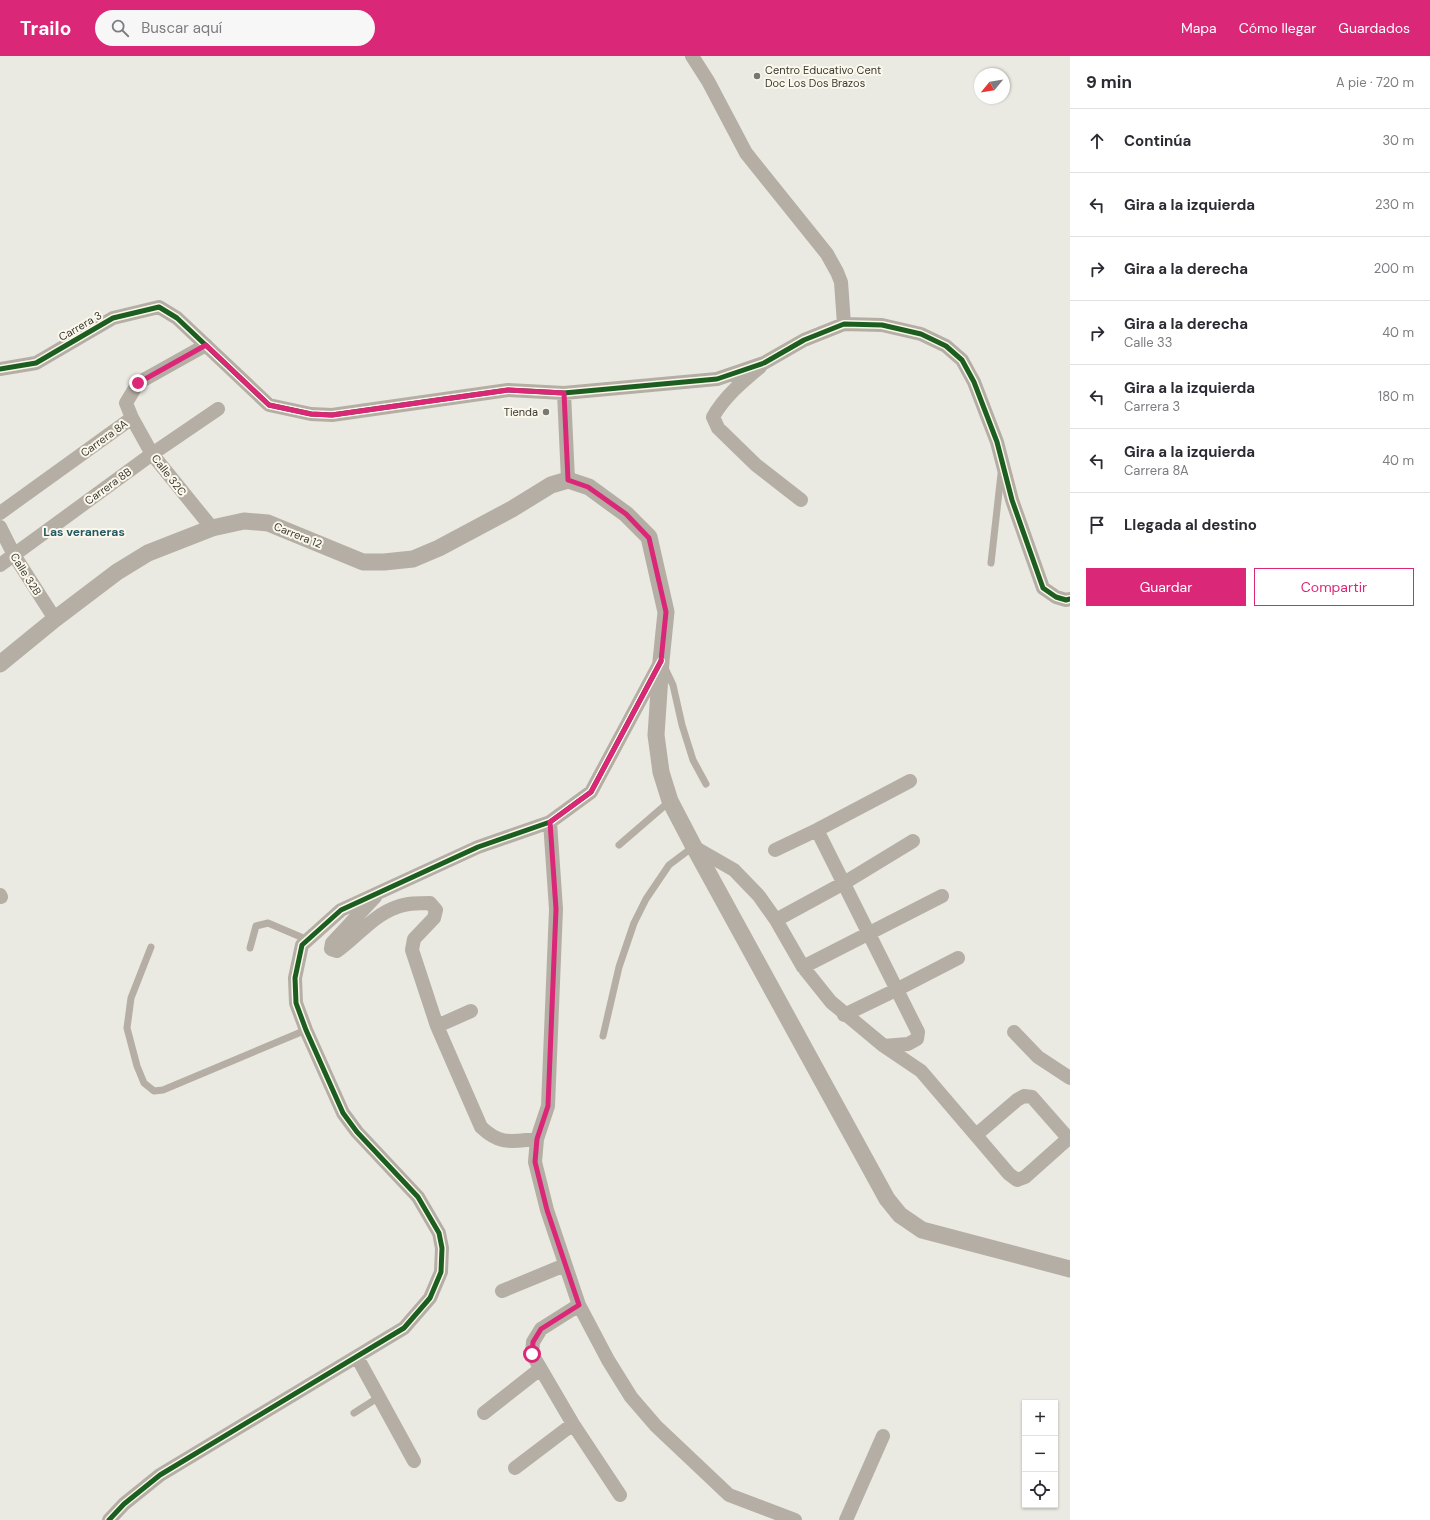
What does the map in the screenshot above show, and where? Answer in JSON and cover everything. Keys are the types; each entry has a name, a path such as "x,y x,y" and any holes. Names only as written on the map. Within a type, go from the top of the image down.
{"street":[{"path":"692,56 708,81 746,153 827,254 841,282 844,324"},
{"name":"Carrera 3","path":"0,369 36,363 113,318 159,307 177,318 269,405 311,414 332,415 508,390 564,393 717,379 764,363"},
{"path":"801,500 756,465 718,428 713,417 719,406 736,388 764,363 804,340 844,324 882,325 921,334 946,346 962,360 974,382 997,442 1012,500 1043,588 1056,597 1066,600 1070,599"},
{"name":"Carrera 8A","path":"0,513 132,418 126,403 138,383 206,345"},
{"path":"564,393 568,480 588,487 626,514 649,538 666,612 656,735 661,772 670,801 887,1199 900,1215 922,1230 1070,1269"},
{"name":"Carrera 8B","path":"0,565 152,454 218,409"},
{"name":"Calle 32C","path":"132,418 152,454 212,528"},
{"name":"Carrera 12","path":"0,664 55,619 118,572 148,553 212,528 244,521 268,523 363,562 384,562 413,559 439,548 512,509 551,485 568,480"},
{"name":"Calle 32B","path":"0,527 14,555 55,619"},
{"path":"109,1520 124,1504 160,1475 404,1328 430,1298 441,1272 442,1248 439,1233 418,1197 357,1132 343,1113 306,1030 296,1003 295,978 302,945 341,910 478,847 550,822 591,792 661,661"},
{"path":"775,850 817,830 910,781"},
{"path":"550,822 556,909 548,1106 537,1139 535,1162 547,1210 579,1305 630,1398 656,1426 729,1495 766,1515 795,1520"},
{"path":"817,830 898,989 918,1032 917,1038 908,1044 884,1046"},
{"path":"776,920 844,883 913,841"},
{"path":"694,847 734,870 759,896 776,920 803,967 830,1002 844,1015 884,1046 921,1071 976,1136 1009,1174 1017,1180 1025,1177 1069,1137 1032,1097 1024,1096 1017,1100 976,1136"},
{"path":"379,892 332,944 331,950 337,951 379,917 396,907 430,903 436,910 434,918 414,939 412,950 436,1026 481,1127 488,1134 506,1142 537,1139"},
{"path":"803,967 942,896"},
{"path":"844,1015 958,958"},
{"path":"436,1026 471,1011"},
{"path":"1014,1032 1038,1057 1070,1078"},
{"path":"502,1291 565,1265"},
{"path":"579,1305 541,1329 533,1342 532,1354 573,1424 620,1495"},
{"path":"357,1356 414,1461"},
{"path":"484,1413 540,1369"},
{"path":"515,1468 573,1424"},
{"path":"846,1520 883,1436"}],"lane":[{"path":"991,563 1002,462"},
{"path":"661,661 669,674 673,685 682,725 693,760 706,784"},
{"path":"619,845 670,801"},
{"path":"603,1036 619,967 634,923 646,899 669,865 694,847"},
{"path":"250,948 256,926 268,923 308,940"},
{"path":"152,947 131,998 127,1028 137,1066 144,1083 154,1091 163,1090 306,1030"},
{"path":"354,1413 379,1398"}],"cycle path":[{"path":"0,369 36,363 113,318 159,307 177,318 269,405 311,414 332,415 508,390 564,393 717,379 764,363 804,340 844,324 882,325 921,334 946,346 962,360 974,382 997,442 1012,500 1043,588 1056,597 1066,600 1070,599"},
{"path":"109,1520 124,1504 160,1475 404,1328 430,1298 441,1272 442,1248 439,1233 418,1197 357,1132 343,1113 306,1030 296,1003 295,978 302,945 341,910 478,847 550,822 591,792 661,661"}],"place":[{"name":"Centro Educativo Cent Doc Los Dos Brazos","path":"757,76"},
{"name":"Tienda","path":"546,412"}],"district":[{"name":"Las veraneras","path":"84,532"}],"route":[{"path":"138,383 206,345 269,405 311,414 332,415 508,390 564,393 568,480 588,487 626,514 649,538 666,612 661,661 591,792 550,822 556,909 548,1106 537,1139 535,1162 547,1210 579,1305 541,1329 533,1342 532,1354"}]}
